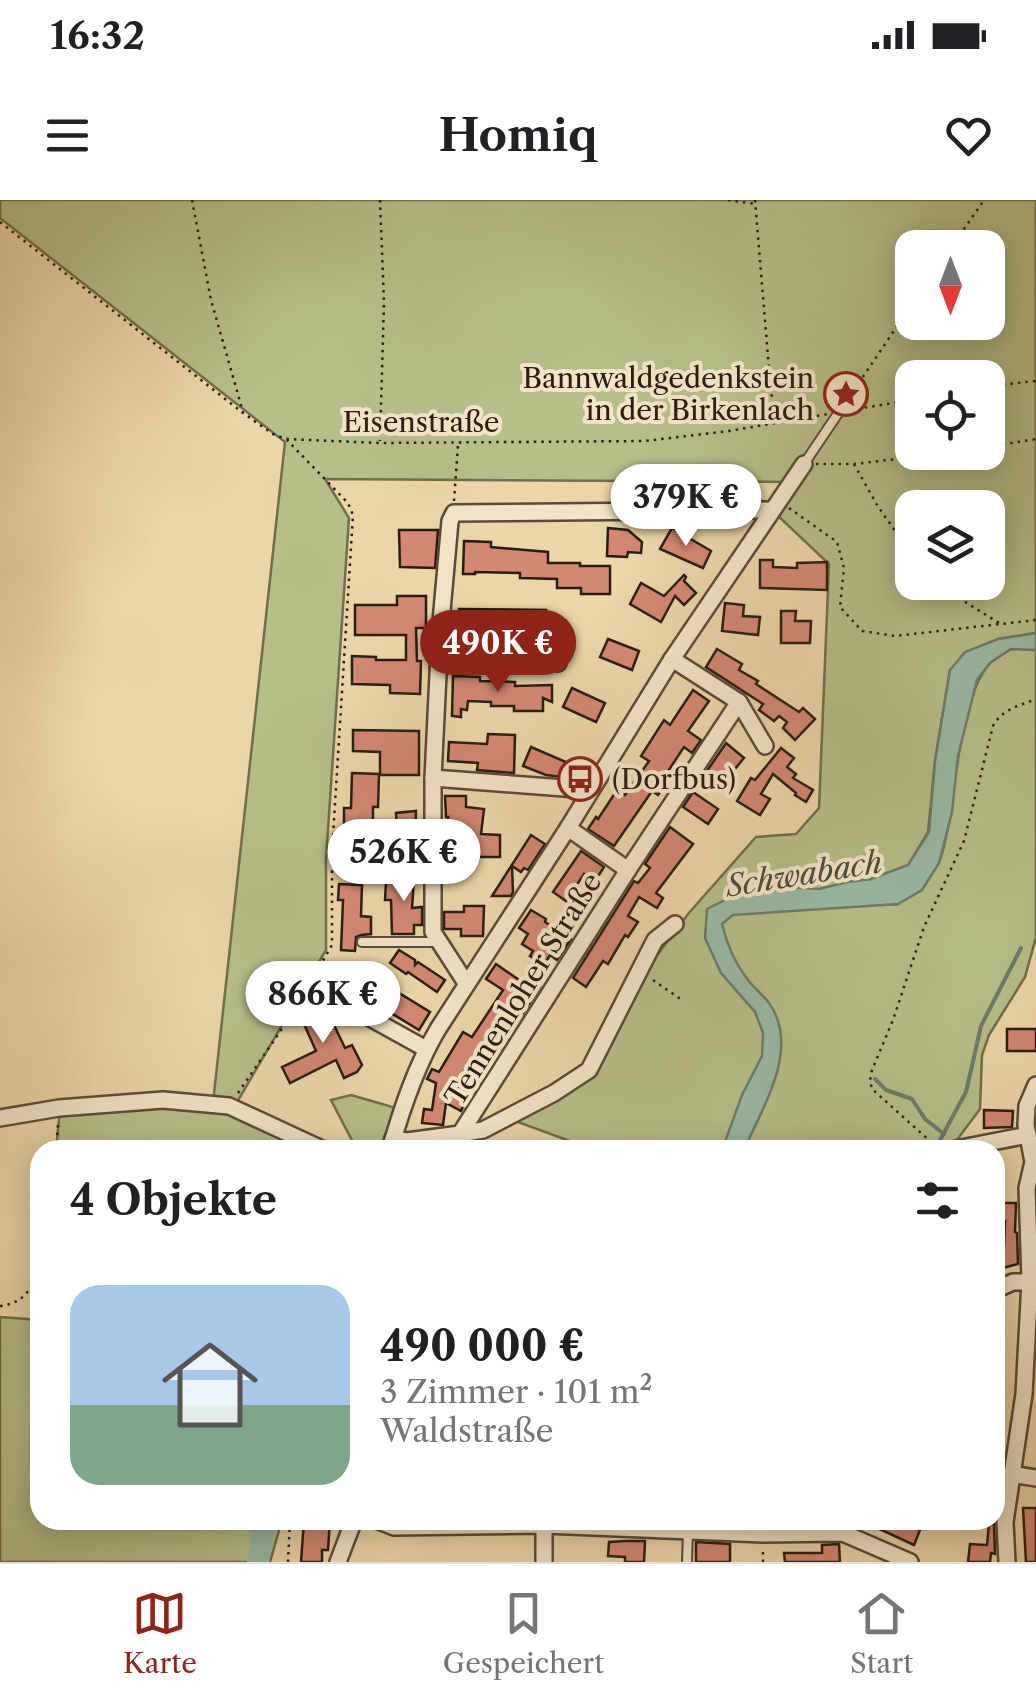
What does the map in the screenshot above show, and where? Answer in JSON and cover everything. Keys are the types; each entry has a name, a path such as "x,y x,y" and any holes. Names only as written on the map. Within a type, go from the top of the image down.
{"street":[{"name":"Tennenloher Straße","path":"393,1140 426,1049 466,983 672,660 804,464"},
{"path":"466,983 433,932 433,778 440,633 454,513 776,506"},
{"path":"440,633 558,662"},
{"path":"672,660 739,702 766,746"},
{"name":"Tennenloher Straße","path":"460,1134 739,702"},
{"path":"433,778 590,790"},
{"name":"Tennenloher Straße","path":"568,828 628,870"},
{"name":"Tennenloher Straße","path":"415,1140 483,1130 554,1093 588,1070 655,940 675,924"},
{"path":"354,1009 426,1049"},
{"path":"1008,1562 1005,1522 1011,1474 1030,1393 1033,1281 1028,1188 1034,1162 1028,1135 1028,1106 1036,1086"},
{"path":"0,1118 59,1108 163,1100 229,1106 302,1140"},
{"path":"1000,1140 1028,1135"},
{"path":"1005,1286 1033,1281"},
{"path":"1011,1474 1036,1478"},
{"path":"338,1562 350,1530"},
{"path":"544,1530 544,1562"},
{"path":"688,1530 764,1534 804,1530"},
{"path":"847,1530 873,1554 910,1562"}],"lane":[{"path":"804,464 839,412"},
{"path":"362,942 439,942"},
{"path":"687,1562 688,1530"}],"path":[{"path":"192,200 210,300 243,413"},
{"path":"380,200 384,302 380,443"},
{"path":"728,200 756,202 771,394 778,420"},
{"path":"963,230 984,200"},
{"name":"Eisenstraße","path":"0,222 243,413 286,439 380,443 644,441 895,403"},
{"path":"839,412 895,329"},
{"path":"1005,384 1036,381"},
{"path":"229,1106 288,1020 332,946 332,852 353,515 348,502 286,439"},
{"path":"1005,444 1036,439"},
{"path":"454,513 458,443"},
{"path":"804,464 895,459"},
{"path":"854,464 895,531"},
{"path":"776,506 838,542 844,568 840,607 862,632 896,636 1036,620"},
{"path":"962,600 1000,623"},
{"path":"929,1140 872,1090 872,1070 924,927 964,841 990,734 1007,710 1036,700"},
{"path":"639,970 682,1000"},
{"path":"57,1140 59,1108"},
{"path":"0,1306 14,1304 30,1290"},
{"path":"290,1530 288,1561 297,1560"}],"green space":[{"path":"0,200 1036,200 1036,633 998,639 950,670 928,832 908,866 819,890 820,907 898,904 933,870 946,837 961,740 979,680 993,659 1013,649 1036,650 1036,937 1025,977 989,1035 982,1055 980,1109 957,1140 567,1140 515,1121 592,1072 643,974 688,914 756,837 796,834 819,808 829,564 774,512 792,482 325,479 349,518 326,859 326,950 233,1109 297,1140 57,1140 60,1109 213,1103 285,442 0,218"},
{"path":"351,1095 396,1108 383,1140 352,1140 331,1100"},
{"path":"0,1317 30,1319 30,1530 279,1530 270,1562 0,1562"}],"shaded area":[{"path":"1036,633 1036,650 1011,649 990,663 977,680 958,756 952,812 939,863 922,890 898,904 733,915 722,924 739,967 778,1020 781,1039 776,1077 749,1140 726,1140 762,1056 763,1033 755,1012 721,973 705,938 707,909 737,894 770,886 819,889 871,879 908,865 929,832 935,761 950,670 965,652 998,639"}],"building":[{"path":"608,528 628,530 642,542 641,553 607,556"},
{"path":"672,528 711,551 703,568 660,549"},
{"path":"399,530 438,530 435,568 400,567"},
{"path":"464,541 548,552 548,563 610,566 610,594 581,594 581,588 557,588 557,579 520,578 520,573 463,574"},
{"path":"760,560 773,560 773,567 797,568 797,563 827,562 827,590 760,588"},
{"path":"684,575 684,581 696,593 684,605 675,596 661,622 630,604 641,583 664,596"},
{"path":"397,596 426,596 426,628 416,628 420,694 390,693 390,685 352,684 352,656 406,660 406,635 355,635 355,605 397,605"},
{"path":"725,603 744,605 743,616 760,617 758,635 722,631"},
{"path":"459,609 546,610 546,625 564,626 564,646 537,646 529,644 529,638 503,637 458,626"},
{"path":"781,611 796,611 795,621 811,621 810,643 781,643"},
{"path":"608,639 639,651 632,670 600,657"},
{"path":"717,649 742,664 739,670 758,681 756,684 799,712 803,708 815,719 795,740 783,728 787,722 779,716 774,721 759,710 763,704 706,667"},
{"path":"453,676 515,682 515,686 552,685 552,702 543,698 543,711 514,711 514,706 468,701 467,710 461,709 461,717 452,716"},
{"path":"572,688 605,703 596,722 563,707"},
{"path":"693,690 709,701 688,731 701,740 692,753 684,747 661,782 665,785 658,795 652,791 614,846 588,829 617,790 625,795 649,761 641,756 664,720 670,725"},
{"path":"353,730 419,731 419,775 380,775 380,752 353,751"},
{"path":"488,734 515,735 514,773 477,770 478,763 448,761 449,742 487,744"},
{"path":"726,743 744,758 720,787 705,774"},
{"path":"531,747 568,763 562,777 523,766"},
{"path":"781,748 794,758 787,767 796,774 793,778 813,790 806,802 773,774 761,794 770,799 760,815 737,801 751,778 755,780"},
{"path":"352,773 379,774 373,833 397,833 396,813 416,811 415,849 395,849 394,843 372,843 372,862 339,862 339,845 344,845 344,808 351,808"},
{"path":"693,792 718,809 708,824 683,807"},
{"path":"445,796 466,796 466,807 484,809 481,834 500,835 500,857 475,857 476,849 448,849"},
{"path":"670,827 693,844 656,893 663,898 657,908 639,897 628,916 638,922 586,987 573,978 634,881 638,883 650,868 645,864"},
{"path":"531,835 545,844 528,870 524,868 521,872 512,866 511,896 492,896"},
{"path":"581,851 604,867 595,881 584,874 566,901 553,892"},
{"path":"404,865 415,865 412,908 422,907 422,925 414,925 414,934 392,934 391,900 385,900 386,882 404,882"},
{"path":"339,884 362,885 361,916 371,917 371,934 356,937 355,951 341,950 343,900 338,900"},
{"path":"464,906 484,906 483,936 461,936 461,929 444,929 444,912 464,912"},
{"path":"531,910 571,939 557,960 550,955 544,965 530,956 533,951 522,944 528,934 519,928"},
{"path":"399,950 415,960 415,965 418,962 445,980 437,992 390,963"},
{"path":"496,964 522,982 526,977 540,987 513,1029 502,1022 477,1066 469,1061 457,1087 469,1093 461,1111 446,1103 443,1125 422,1123 424,1109 432,1110 436,1083 427,1079 432,1069 439,1072 463,1032 472,1037 503,990 486,979"},
{"path":"336,965 358,981 363,971 430,1012 419,1030 345,985 342,989 336,984 331,992 322,986"},
{"path":"328,1001 337,1019 332,1021 345,1048 352,1045 362,1065 344,1078 336,1060 290,1083 282,1067 316,1051 300,1015"},
{"path":"1007,1029 1036,1029 1036,1051 1007,1051"},
{"path":"984,1110 1013,1111 1012,1127 984,1128"},
{"path":"1005,1203 1016,1203 1018,1264 1005,1267"},
{"path":"1023,1508 1036,1508 1036,1562 1026,1562"},
{"path":"303,1530 329,1530 328,1550 322,1550 322,1562 301,1562"},
{"path":"882,1530 920,1530 914,1545"},
{"path":"988,1530 994,1530 995,1554 991,1553 990,1562 968,1562 970,1544 987,1545"},
{"path":"645,1541 644,1562 625,1562 625,1557 608,1556 609,1542"},
{"path":"696,1542 730,1544 730,1562 696,1562"},
{"path":"839,1544 840,1562 785,1562 784,1553 822,1553 822,1545"}],"waterway":[{"path":"940,1140 966,1092 981,1026 1021,948"},
{"path":"875,1079 886,1090 912,1099 925,1119 944,1134"},
{"name":"Schwabach","path":"258,1562 263,1530"}],"place":[{"name":"Bannwaldgedenkstein in der Birkenlach","path":"846,394"},
{"name":"(Dorfbus)","path":"580,779"}]}
